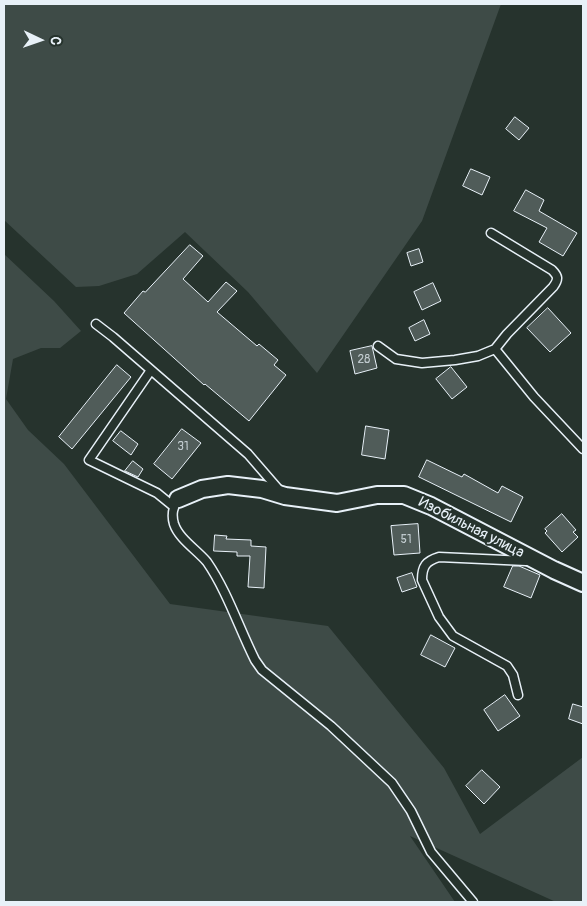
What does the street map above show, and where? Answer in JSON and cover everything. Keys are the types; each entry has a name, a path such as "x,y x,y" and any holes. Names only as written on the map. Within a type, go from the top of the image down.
{"street":[{"name":"Изобильная улица","path":"176,502 202,489 228,485 262,489 285,496 337,502 377,495 404,495 431,506 583,583"}],"lane":[{"path":"378,346 396,359 422,363 478,356 495,349 507,334 554,287 557,282 557,276 545,265 491,233"},
{"path":"96,324 248,454 285,496"},
{"path":"495,349 534,398 583,449"},
{"path":"151,370 89,460 176,502 172,516 174,526 207,563 220,584 255,660 262,670 330,726 392,783 410,811 431,852 473,902"},
{"path":"518,695 513,675 507,666 453,636 445,627 422,580 422,572 424,564 430,559 439,556 538,561"}],"shaded area":[{"path":"4,4 501,4 422,221 317,373 248,292 185,232 137,274 99,286 76,287 4,220"},
{"path":"4,254 54,301 81,331 60,348 41,348 13,359 6,399 28,430 64,464 170,604 328,626 444,768 480,834 583,757 583,902 556,902 410,836 455,902 4,902"}],"building":[{"path":"515,117 529,128 519,140 506,129"},
{"path":"471,169 490,177 482,195 463,186"},
{"path":"526,190 544,200 539,211 577,233 563,256 539,242 547,228 514,211"},
{"path":"190,245 203,256 183,279 208,302 226,282 237,291 217,312 257,346 259,344 278,360 274,365 286,375 249,421 204,385 124,313 143,291 145,292"},
{"path":"419,249 423,262 411,266 407,253"},
{"path":"433,283 441,301 422,310 414,292"},
{"path":"548,308 571,333 550,352 527,328"},
{"path":"424,320 430,334 415,341 409,328"},
{"path":"372,346 377,368 355,374 350,351"},
{"path":"117,365 131,377 72,449 59,437"},
{"path":"451,367 467,387 452,399 436,379"},
{"path":"366,426 389,430 385,459 362,455"},
{"path":"182,429 201,443 172,479 154,464"},
{"path":"121,431 138,444 131,455 113,441"},
{"path":"427,460 462,477 464,474 498,493 502,486 523,497 511,522 419,477"},
{"path":"133,461 143,469 138,477 125,471"},
{"path":"562,514 576,530 573,532 578,537 562,552 545,533 547,531 545,529"},
{"path":"418,524 420,553 394,555 391,526"},
{"path":"215,535 227,536 226,539 251,540 251,546 266,547 264,588 248,587 250,556 237,556 237,552 214,551"},
{"path":"513,566 519,566 540,575 531,598 504,587"},
{"path":"412,573 417,587 402,592 397,578"},
{"path":"431,635 455,648 445,667 421,655"},
{"path":"505,695 520,716 498,731 484,710"},
{"path":"573,704 583,707 583,724 569,719"},
{"path":"482,770 500,787 484,804 466,786"}]}
